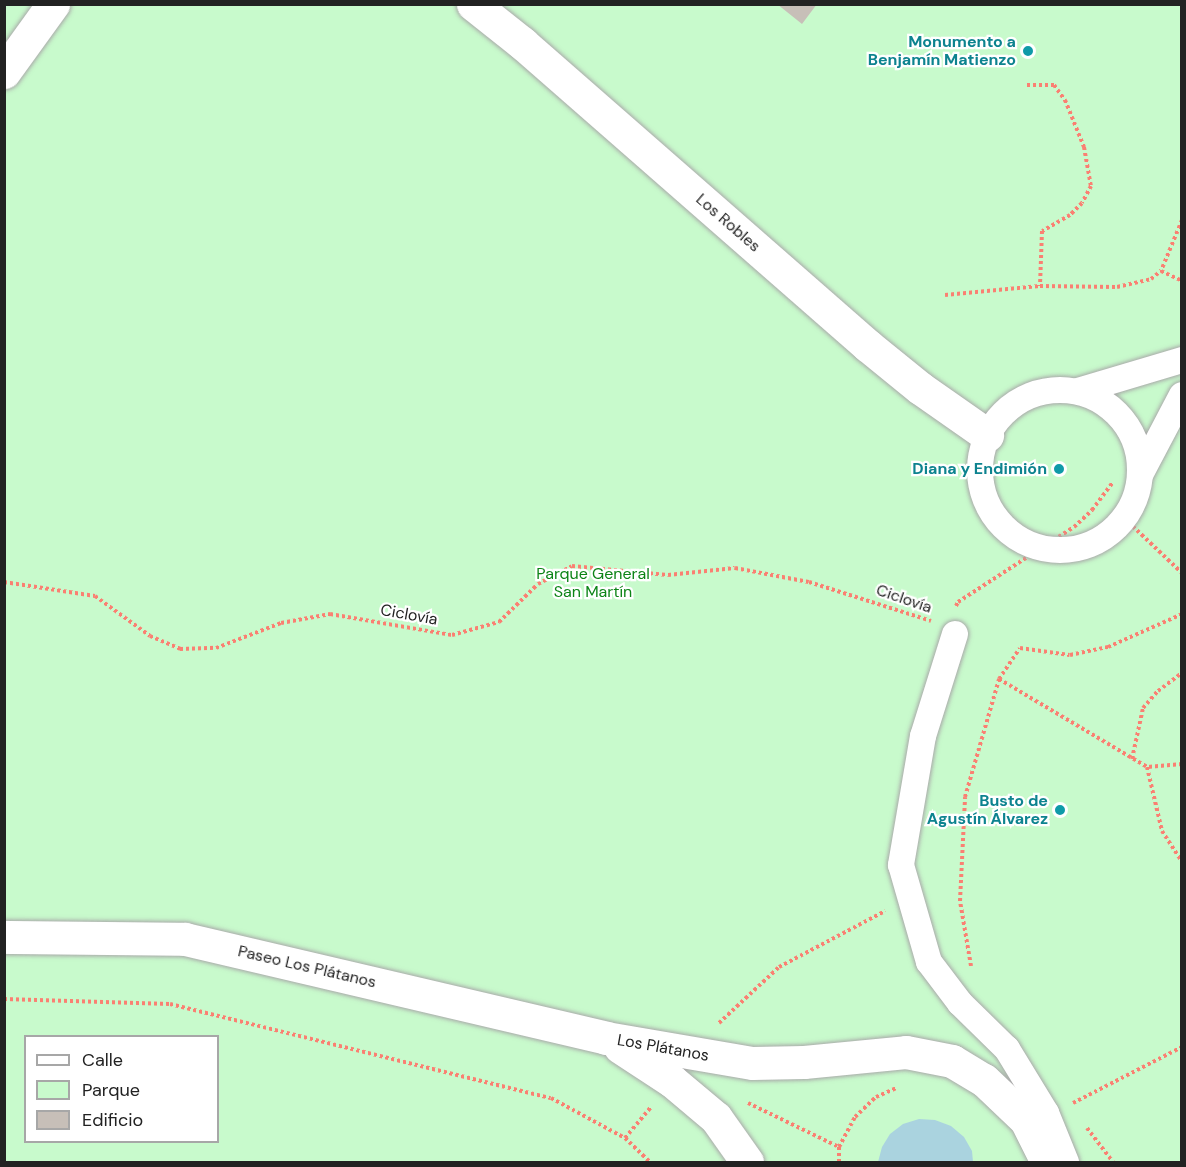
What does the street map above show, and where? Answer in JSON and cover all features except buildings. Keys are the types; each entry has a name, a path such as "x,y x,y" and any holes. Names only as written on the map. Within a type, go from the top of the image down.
{"street":[{"path":"4,72 53,4"},
{"name":"Los Robles","path":"472,4 522,44 867,345 920,388 987,435"},
{"path":"1078,392 1182,360"},
{"path":"1141,473 1130,429 1116,412 1098,399 1078,392 1051,389 1025,397 1003,412 987,435 981,455 980,476 990,508 1012,534 1042,548 1061,550 1085,546 1107,535 1124,518 1136,497 1141,473 1182,395"},
{"path":"950,631 923,736 901,865 929,962 960,1003 1007,1049 1046,1113 1066,1162"},
{"name":"Paseo Los Plátanos","path":"4,937 185,939 606,1038"},
{"name":"Los Plátanos","path":"606,1038 679,1067 804,1062 906,1052 951,1061 984,1080 1026,1120 1047,1162"},
{"name":"Los Plátanos","path":"679,1067 747,1162"}],"path":[{"path":"1027,85 1054,86 1065,100 1084,147 1091,186 1082,203 1070,215 1042,231 1040,286"},
{"path":"945,295 1040,286 1117,287 1151,279 1161,271 1182,220"},
{"path":"1161,271 1182,281"},
{"name":"Ciclovía","path":"4,582 95,596 150,636 180,649 216,648 281,622 330,614 452,635 499,622 538,584 572,566 668,575 735,568 809,582 917,614 950,631 958,602 1074,527 1092,510 1111,485 1134,443"},
{"path":"1124,518 1182,573"},
{"path":"972,968 960,901 965,797 999,679 1020,648 1070,655 1108,647 1182,614"},
{"path":"1132,759 1143,708 1158,691 1182,673"},
{"path":"999,679 1147,767 1182,764"},
{"path":"1147,767 1162,831 1182,862"},
{"path":"625,1138 679,1067 779,967 888,910 912,903"},
{"path":"4,999 170,1004 551,1098 625,1138 650,1162"},
{"path":"1075,1113 1069,1105 1182,1047"},
{"path":"838,1162 839,1147 855,1117 876,1097 903,1085"},
{"path":"742,1101 839,1147"},
{"path":"1082,1122 1113,1162"}],"green space":[{"name":"Parque General San Martín","path":"5,5 1181,5 1181,1162 5,1162"}],"water":[{"path":"919,1119 935,1120 951,1126 964,1137 972,1151 973,1162 878,1162 882,1147 890,1134 903,1124"}],"place":[{"name":"Monumento a Benjamín Matienzo","path":"1028,51"},
{"name":"Diana y Endimión","path":"1059,469"},
{"name":"Busto de Agustín Álvarez","path":"1060,810"}]}
